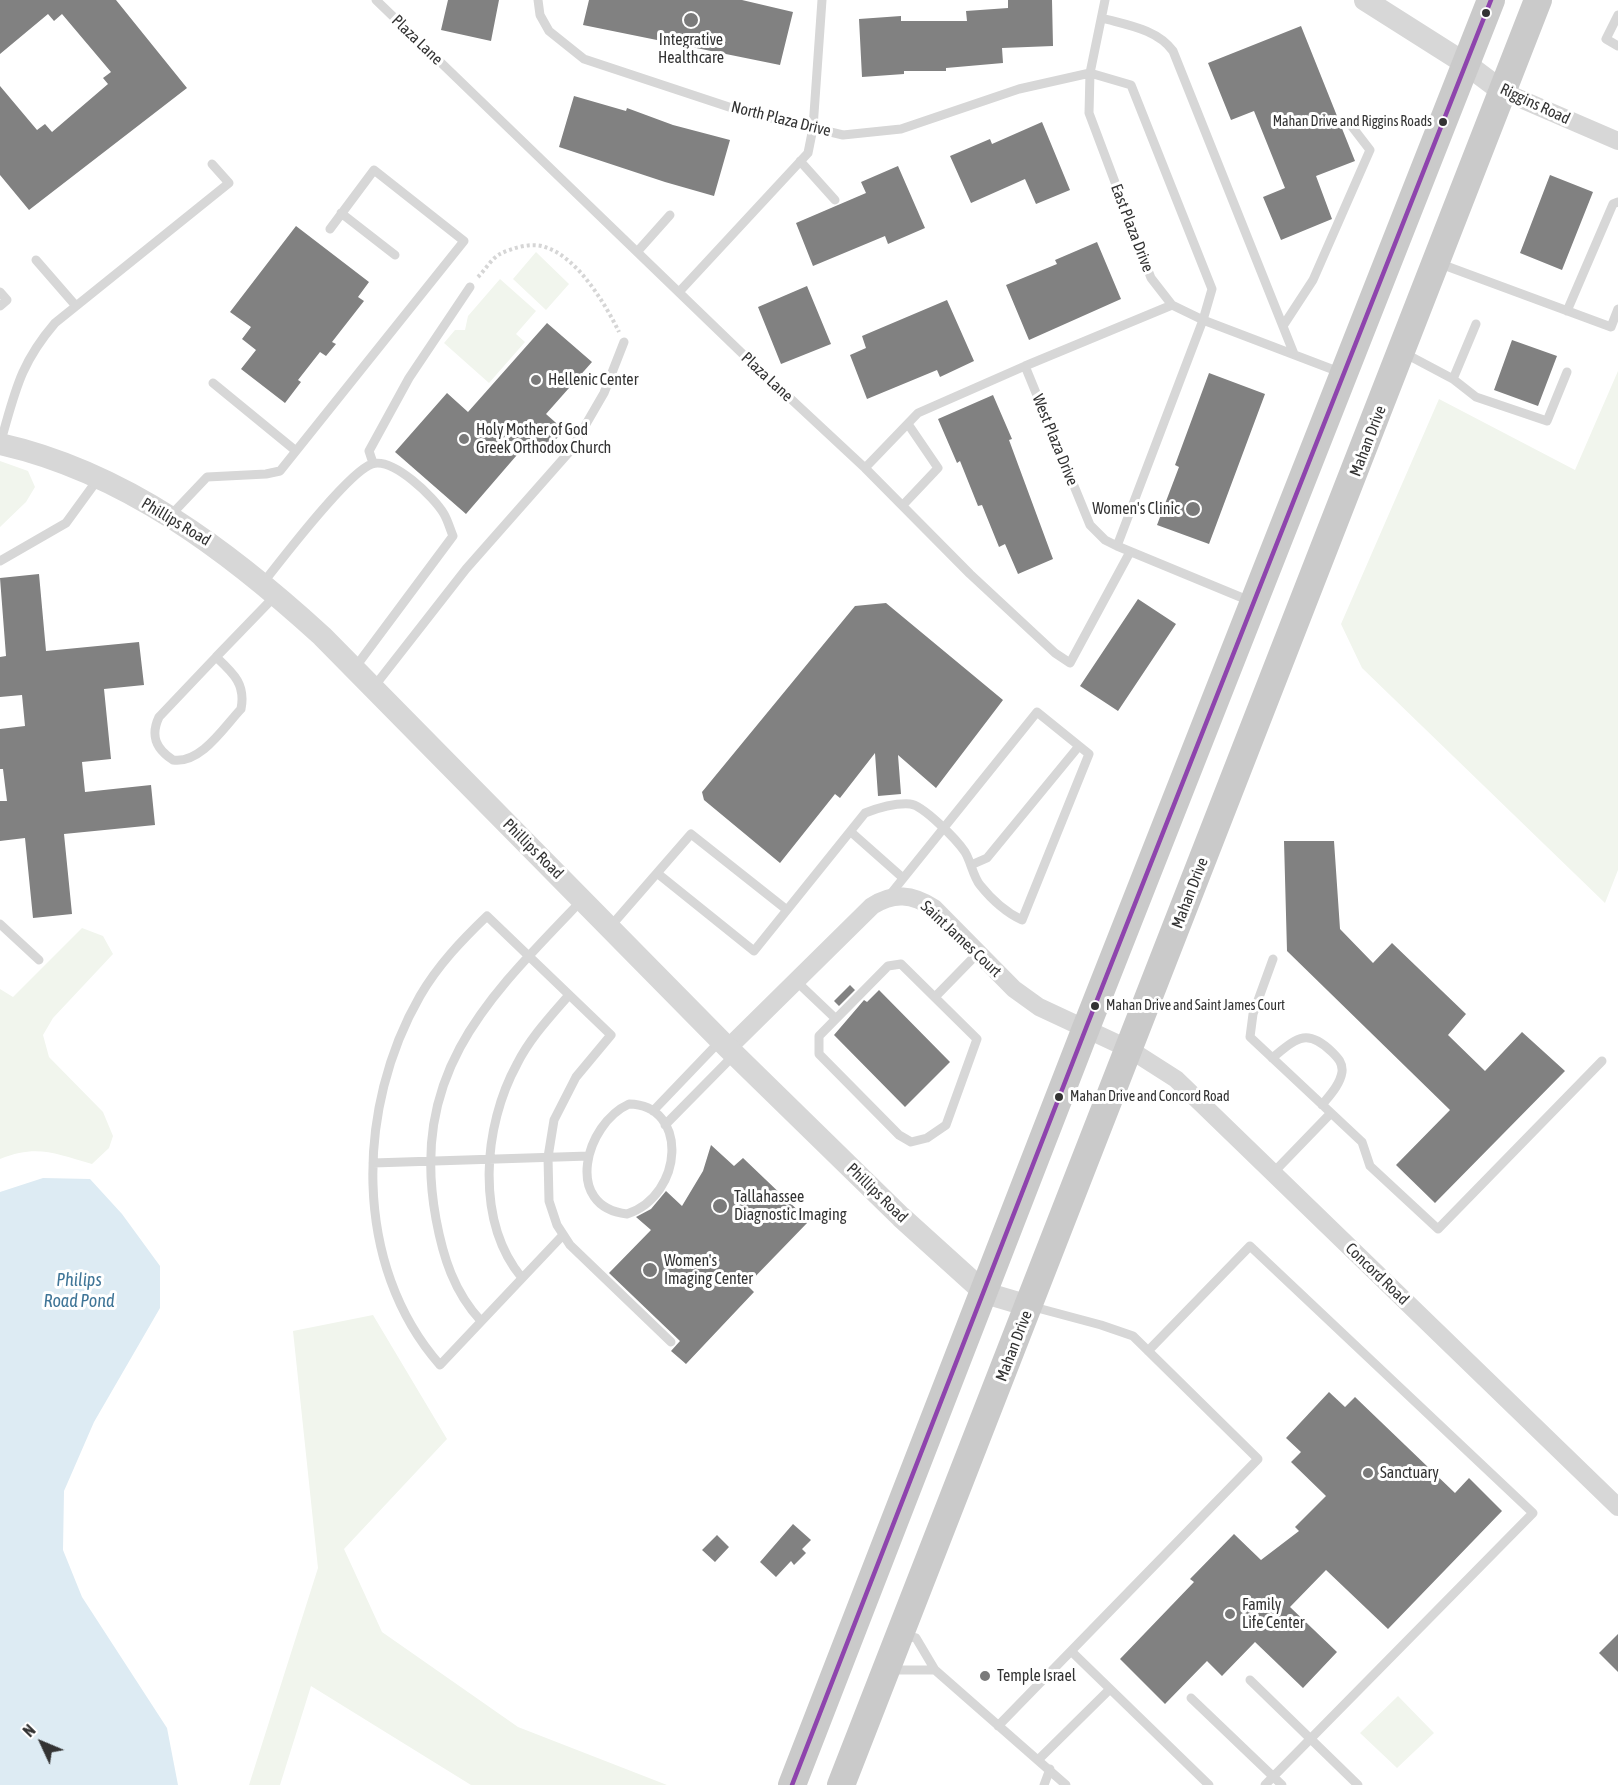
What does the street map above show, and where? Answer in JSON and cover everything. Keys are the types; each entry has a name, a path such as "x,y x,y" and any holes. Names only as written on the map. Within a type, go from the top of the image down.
{"main road":[{"path":"792,1785 1086,1028 1491,0"},
{"name":"Mahan Drive","path":"841,1785 1538,0"},
{"path":"1344,373 1385,396"},
{"path":"1221,687 1265,704"},
{"path":"855,1625 899,1634"}],"street":[{"name":"Riggins Road","path":"1365,0 1466,64 1502,91 1618,141"},
{"name":"Phillips Road","path":"0,444 53,460 98,479 170,516 215,545 269,589 354,669 728,1047 901,1217 985,1293 1029,1306"},
{"name":"Saint James Court","path":"888,898 905,895 921,899 934,908 1014,989 1039,1007 1129,1049"},
{"path":"728,1047 872,906 888,898"},
{"name":"Concord Road","path":"1129,1049 1176,1078 1618,1507"}],"lane":[{"name":"Plaza Lane","path":"376,0 865,468 978,582 1055,653 1070,663 1130,552"},
{"name":"North Plaza Drive","path":"538,0 540,15 549,31 584,59 738,110 843,135 901,129 1019,89 1090,73"},
{"path":"679,292 808,153 813,128 822,0"},
{"name":"East Plaza Drive","path":"1105,0 1090,73 1089,113 1151,278 1172,305 1203,320 1344,373"},
{"path":"1618,15 1606,39 1618,46"},
{"path":"1102,18 1146,31 1165,40 1173,51 1294,354"},
{"path":"1090,73 1131,85 1212,289 1203,320 1117,546"},
{"path":"1283,326 1313,280 1370,150 1350,124"},
{"path":"800,161 835,200"},
{"path":"0,444 20,375 34,348 55,323 229,183 212,164"},
{"path":"170,516 207,477 266,474 280,471 464,240 374,170 330,229"},
{"path":"1567,311 1613,204 1618,202"},
{"path":"341,213 395,255"},
{"path":"637,252 670,215"},
{"path":"36,260 76,306"},
{"path":"1436,263 1611,327 1618,309"},
{"path":"373,463 369,451 410,378 470,287"},
{"path":"0,292 7,300 0,306"},
{"path":"865,468 918,413 1172,305"},
{"path":"1453,380 1476,324"},
{"path":"373,688 459,577 571,450 604,393 624,342"},
{"path":"1402,352 1453,380 1476,397 1547,421 1567,372"},
{"name":"West Plaza Drive","path":"1025,366 1090,525 1105,540 1117,546 1255,603"},
{"path":"213,383 296,451"},
{"path":"903,505 938,468 908,424"},
{"path":"216,657 238,680 243,699 242,709 200,752 187,759 173,760 156,744 154,728 159,717 216,657 269,589 332,500 364,468 373,463 387,463 394,466 429,495 444,513 453,536 354,669"},
{"path":"0,561 66,523 98,479"},
{"path":"657,873 754,951 865,813 880,807 909,804 916,806 943,828 965,851 979,884 1005,912 1022,920 1089,754 1037,712 943,828 888,898"},
{"path":"971,865 987,858 1079,746"},
{"path":"850,832 903,878"},
{"path":"610,927 691,834 787,910"},
{"path":"481,1321 456,1289 445,1260 434,1209 430,1161 436,1110 455,1056 492,996 583,899"},
{"path":"563,1235 440,1365 412,1329 397,1302 378,1230 371,1190 384,1084 394,1053 420,996 437,970 487,916 611,1035 576,1077 554,1120 548,1157 549,1201 563,1235 570,1245 671,1342"},
{"path":"0,924 39,960"},
{"path":"935,997 978,953"},
{"path":"1273,959 1253,1014 1250,1037 1362,1142 1371,1166 1438,1229 1602,1061"},
{"path":"901,964 935,997 977,1039 946,1125 927,1138 911,1142 899,1135 819,1054 819,1036 888,966 901,964"},
{"path":"796,981 836,1019"},
{"path":"522,1278 511,1265 496,1226 490,1181 495,1117 504,1090 517,1063 539,1029 569,995"},
{"path":"1272,1058 1294,1041 1312,1037 1320,1040 1340,1059 1342,1072 1338,1084 1322,1105"},
{"path":"653,1111 728,1047"},
{"path":"665,1125 728,1047"},
{"path":"629,1104 644,1104 665,1125 672,1156 671,1170 664,1185 651,1200 636,1211 627,1214 615,1213 606,1209 595,1197 587,1174 589,1156 597,1132 616,1110 629,1104"},
{"path":"1273,1173 1331,1113"},
{"path":"373,1163 589,1156"},
{"path":"1148,1351 1250,1246 1533,1513 1265,1785"},
{"path":"998,1726 1258,1459 1133,1336 1029,1306"},
{"path":"899,1634 916,1638 935,1670 1066,1785"},
{"path":"1071,1651 1209,1785"},
{"path":"886,1670 935,1670"},
{"path":"1251,1680 1358,1785"},
{"path":"1038,1760 1110,1689"},
{"path":"1191,1698 1282,1785"},
{"path":"1044,1785 1050,1769"}],"path":[{"path":"470,287 498,255 525,246 545,246 564,259 593,285 624,342"}],"shaded area":[{"path":"536,252 569,284 546,310 513,279"},
{"path":"500,279 536,311 516,334 525,342 489,383 444,343 455,330 465,330 468,316"},
{"path":"1618,371 1618,870 1605,903 1362,668 1341,624 1439,399 1575,470"},
{"path":"0,461 28,471 35,487 26,502 0,527"},
{"path":"82,928 103,936 113,954 53,1018 43,1035 49,1057 103,1112 113,1136 109,1148 92,1164 57,1154 36,1151 13,1154 0,1159 0,989 13,997"},
{"path":"373,1315 447,1439 344,1549 382,1632 518,1727 667,1785 471,1785 311,1686 280,1785 249,1785 318,1568 293,1331"},
{"path":"1398,1696 1434,1733 1397,1768 1360,1733"}],"water":[{"name":"Philips Road Pond","path":"43,1178 90,1179 122,1214 160,1266 160,1308 94,1422 64,1491 63,1550 82,1597 167,1728 178,1785 0,1785 0,1192"}],"building":[{"path":"0,0 116,0 187,88 29,210 0,175 0,86 37,130 45,124 52,132 108,84 103,78 111,72 62,14 54,21 48,14 0,54"},
{"path":"448,0 499,0 491,41 441,30"},
{"path":"589,0 742,0 793,12 780,65 583,25"},
{"path":"1008,0 1052,0 1053,46 1002,48 1003,63 946,68 946,71 904,71 904,74 862,77 859,19 901,16 901,21 967,21 966,11 1008,8"},
{"path":"1301,26 1355,161 1316,176 1332,219 1281,240 1263,197 1285,188 1254,111 1231,120 1208,63"},
{"path":"574,96 626,111 627,108 673,125 730,140 714,196 559,147"},
{"path":"1042,122 1070,190 1036,204 1025,179 971,203 950,156 990,139 992,144"},
{"path":"898,166 925,228 888,244 885,236 813,266 796,223 866,193 861,182"},
{"path":"1550,175 1593,192 1562,270 1520,253"},
{"path":"296,226 369,282 358,297 364,301 332,342 336,344 326,356 320,352 298,380 301,382 285,403 241,369 256,350 242,339 251,327 230,312"},
{"path":"1097,242 1121,299 1029,340 1006,285 1057,264 1055,260"},
{"path":"807,286 831,344 781,364 758,307"},
{"path":"947,300 974,361 940,377 937,370 867,399 850,355 866,348 862,336"},
{"path":"547,323 592,362 546,414 564,430 543,454 529,441 466,514 395,452 447,393 468,412"},
{"path":"1512,340 1557,356 1538,406 1494,390"},
{"path":"1209,373 1265,394 1209,544 1157,525 1179,467 1175,465"},
{"path":"993,395 1012,439 1009,440 1053,559 1018,574 1005,544 999,547 982,505 978,506 960,461 957,463 938,419"},
{"path":"39,574 46,651 139,642 144,685 104,689 111,759 82,762 85,792 151,785 155,825 64,834 72,914 33,918 25,838 0,841 0,801 7,801 3,769 0,769 0,729 25,726 22,695 0,697 0,657 6,656 0,578"},
{"path":"1138,599 1176,624 1118,711 1080,686"},
{"path":"886,603 1003,700 936,788 898,755 901,794 878,796 875,753 840,798 835,794 780,863 704,800 702,792 855,606"},
{"path":"1284,841 1334,841 1340,929 1373,963 1392,943 1466,1014 1448,1035 1485,1071 1522,1032 1565,1071 1435,1203 1396,1165 1450,1110 1287,951"},
{"path":"850,985 855,990 839,1006 834,1001"},
{"path":"879,990 950,1062 905,1107 834,1035 864,1000 867,1002"},
{"path":"711,1145 734,1166 743,1158 809,1221 747,1285 754,1292 686,1364 671,1351 680,1341 609,1273 651,1230 636,1217 651,1209 666,1191 682,1206 703,1171"},
{"path":"1329,1392 1345,1407 1355,1397 1455,1493 1469,1478 1502,1511 1388,1629 1326,1570 1290,1607 1337,1652 1303,1688 1255,1642 1222,1676 1207,1661 1165,1704 1120,1659 1194,1582 1190,1579 1234,1534 1261,1560 1299,1531 1295,1527 1326,1496 1291,1462 1301,1452 1286,1438"},
{"path":"793,1524 811,1540 802,1549 806,1553 794,1565 791,1561 776,1577 760,1562"},
{"path":"717,1535 729,1547 715,1562 702,1550"},
{"path":"1618,1634 1618,1672 1599,1653"}],"transit line":[{"path":"792,1785 1086,1028 1491,0"}],"place":[{"name":"Integrative Healthcare","path":"691,20"},
{"name":"Mahan Drive and Riggins Roads","path":"1443,122"},
{"name":"Hellenic Center","path":"536,380"},
{"name":"Holy Mother of God Greek Orthodox Church","path":"464,439"},
{"name":"Women's Clinic","path":"1193,509"},
{"name":"Mahan Drive and Saint James Court","path":"1095,1006"},
{"name":"Mahan Drive and Concord Road","path":"1059,1097"},
{"name":"Tallahassee Diagnostic Imaging","path":"720,1206"},
{"name":"Women's Imaging Center","path":"650,1270"},
{"name":"Sanctuary","path":"1368,1473"},
{"name":"Family Life Center","path":"1230,1614"},
{"name":"Temple Israel","path":"985,1676"}]}
